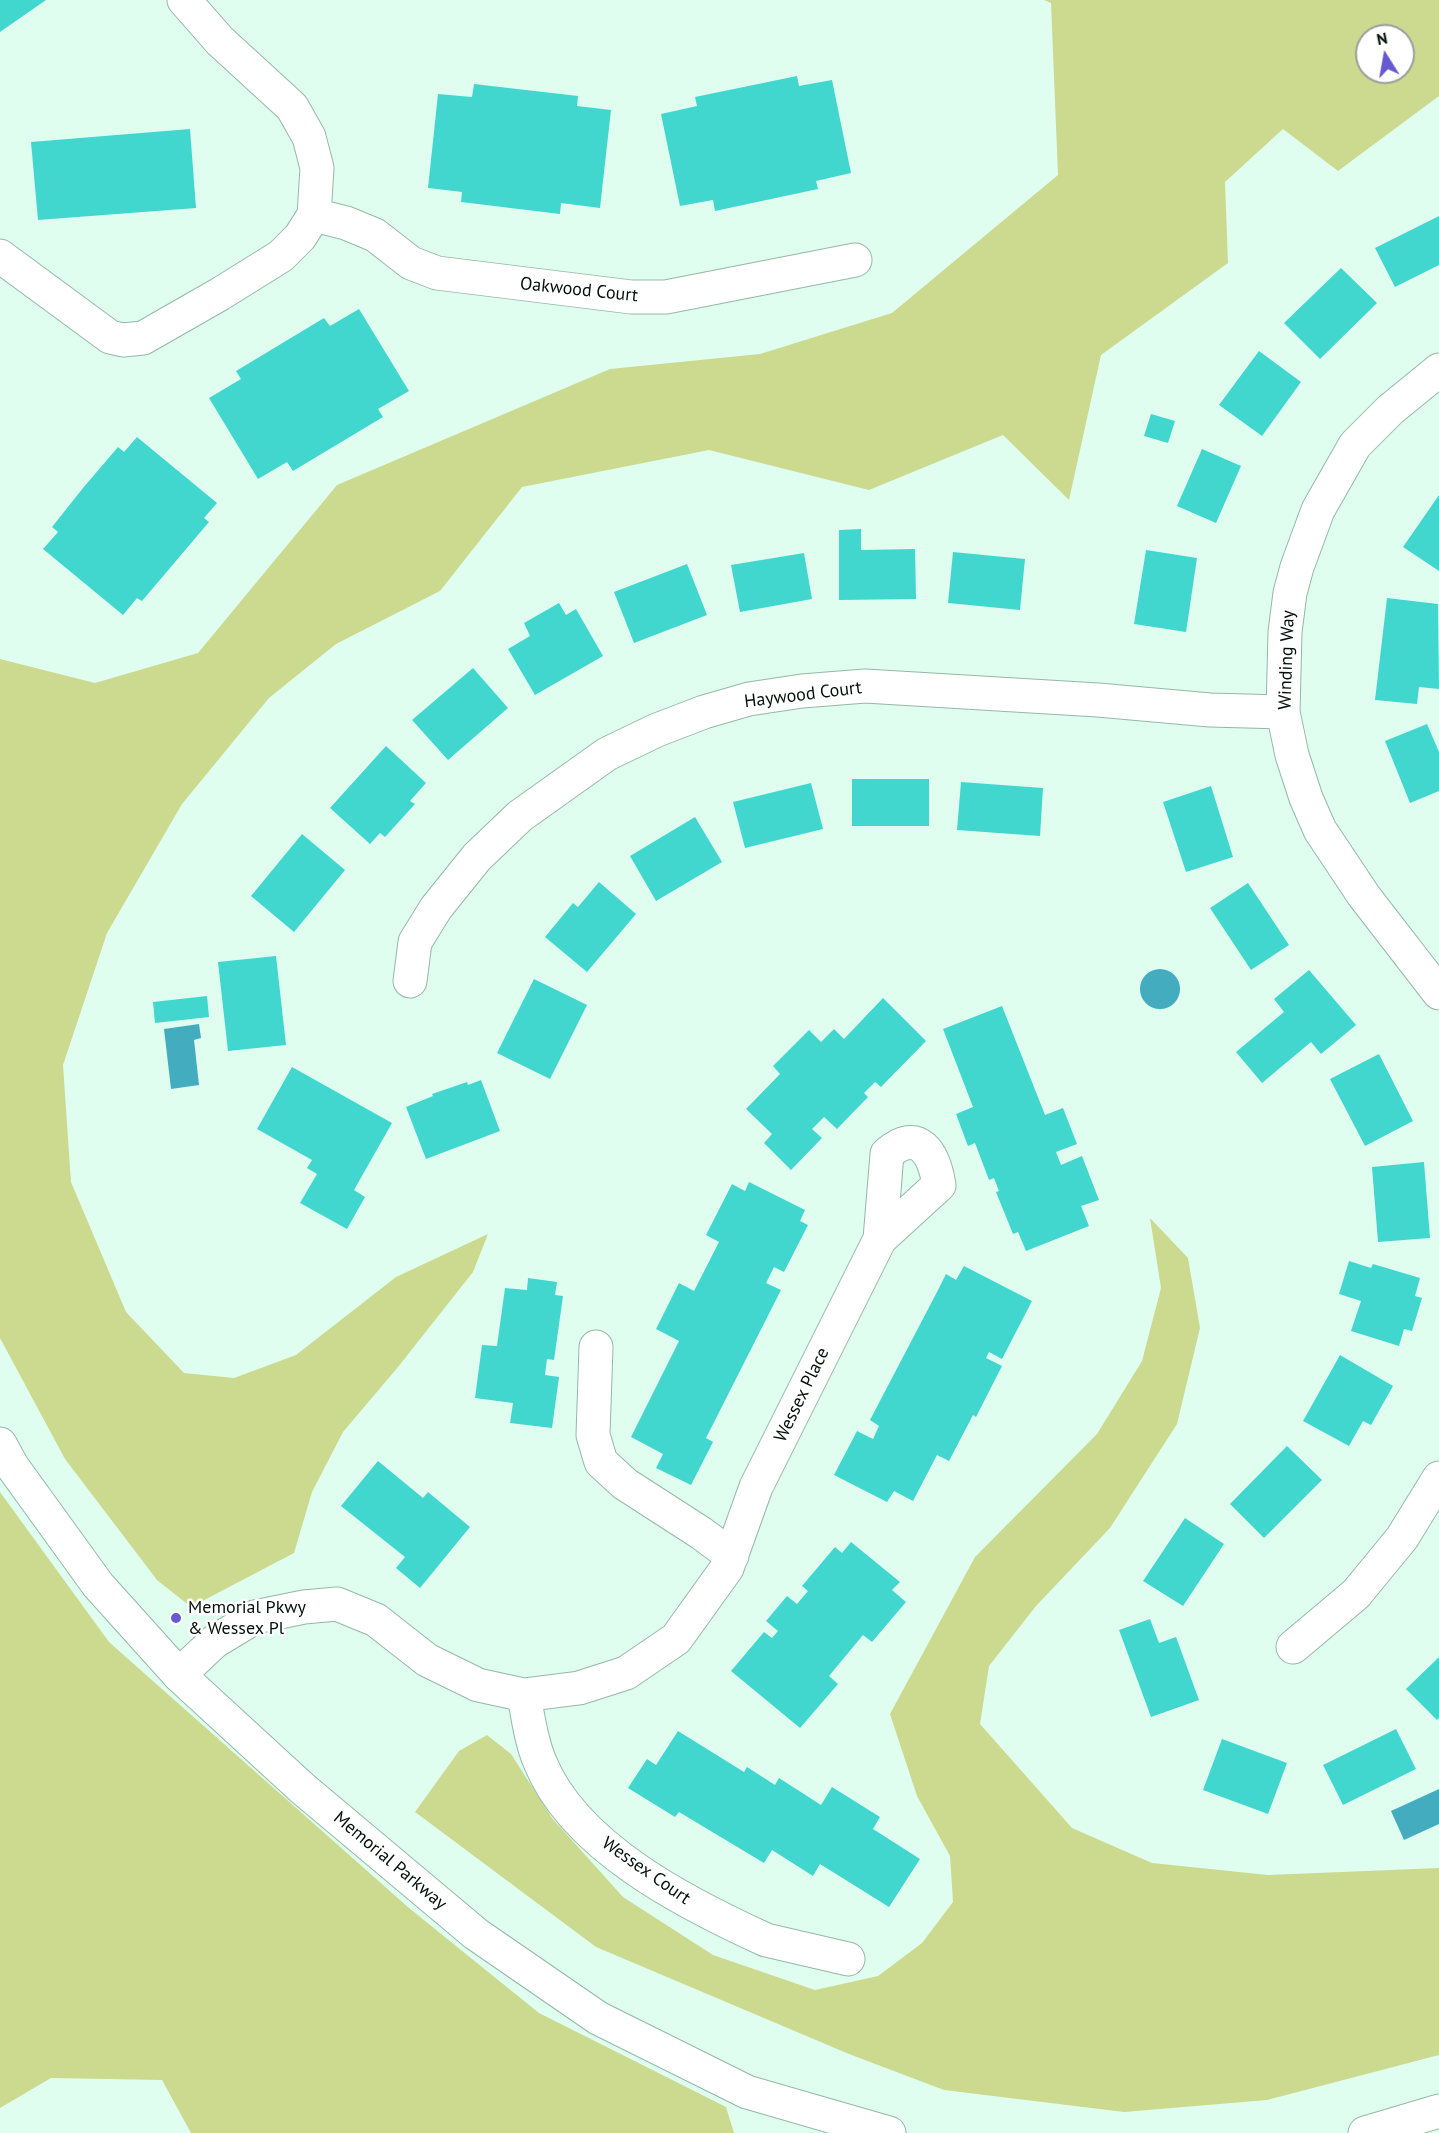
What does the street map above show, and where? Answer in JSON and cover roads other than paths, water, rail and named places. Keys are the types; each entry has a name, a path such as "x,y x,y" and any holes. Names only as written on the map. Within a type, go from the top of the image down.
{"street":[{"path":"0,256 110,337 123,340 143,338 220,294 281,256 300,237 314,215 317,168 309,137 292,107 220,41 184,0"},
{"name":"Oakwood Court","path":"314,215 346,223 375,235 411,263 437,273 631,297 666,297 855,260"},
{"name":"Winding Way","path":"1439,370 1390,410 1355,445 1318,510 1290,593 1285,632 1283,712 1292,755 1306,798 1320,830 1364,896 1439,993"},
{"name":"Haywood Court","path":"410,981 415,942 436,908 477,857 520,816 607,754 657,730 704,712 756,698 802,691 865,686 1098,700 1210,710 1283,712"},
{"name":"Wessex Place","path":"179,1676 214,1642 255,1617 304,1607 337,1604 376,1620 427,1660 478,1685 525,1695 579,1688 626,1673 676,1639 702,1606 727,1568 756,1487 880,1239"},
{"path":"596,1347 593,1435 601,1462 625,1484 732,1556"},
{"name":"Memorial Parkway","path":"0,1444 12,1466 98,1585 179,1676 302,1788 476,1934 598,2018 747,2092 889,2133"},
{"path":"1293,1647 1356,1594 1402,1538 1439,1478"},
{"name":"Wessex Court","path":"525,1695 529,1725 540,1763 563,1804 609,1850 658,1884 712,1915 766,1940 848,1959"},
{"path":"1365,2133 1439,2111"}],"water":[{"path":"1160,969 1174,975 1180,989 1174,1003 1160,1009 1146,1003 1140,989 1146,975"},
{"path":"199,1024 201,1038 194,1040 199,1085 171,1089 164,1029"},
{"path":"1439,1789 1439,1824 1404,1840 1391,1811"}],"place":[{"name":"Memorial Pkwy & Wessex Pl","path":"176,1618"}]}
